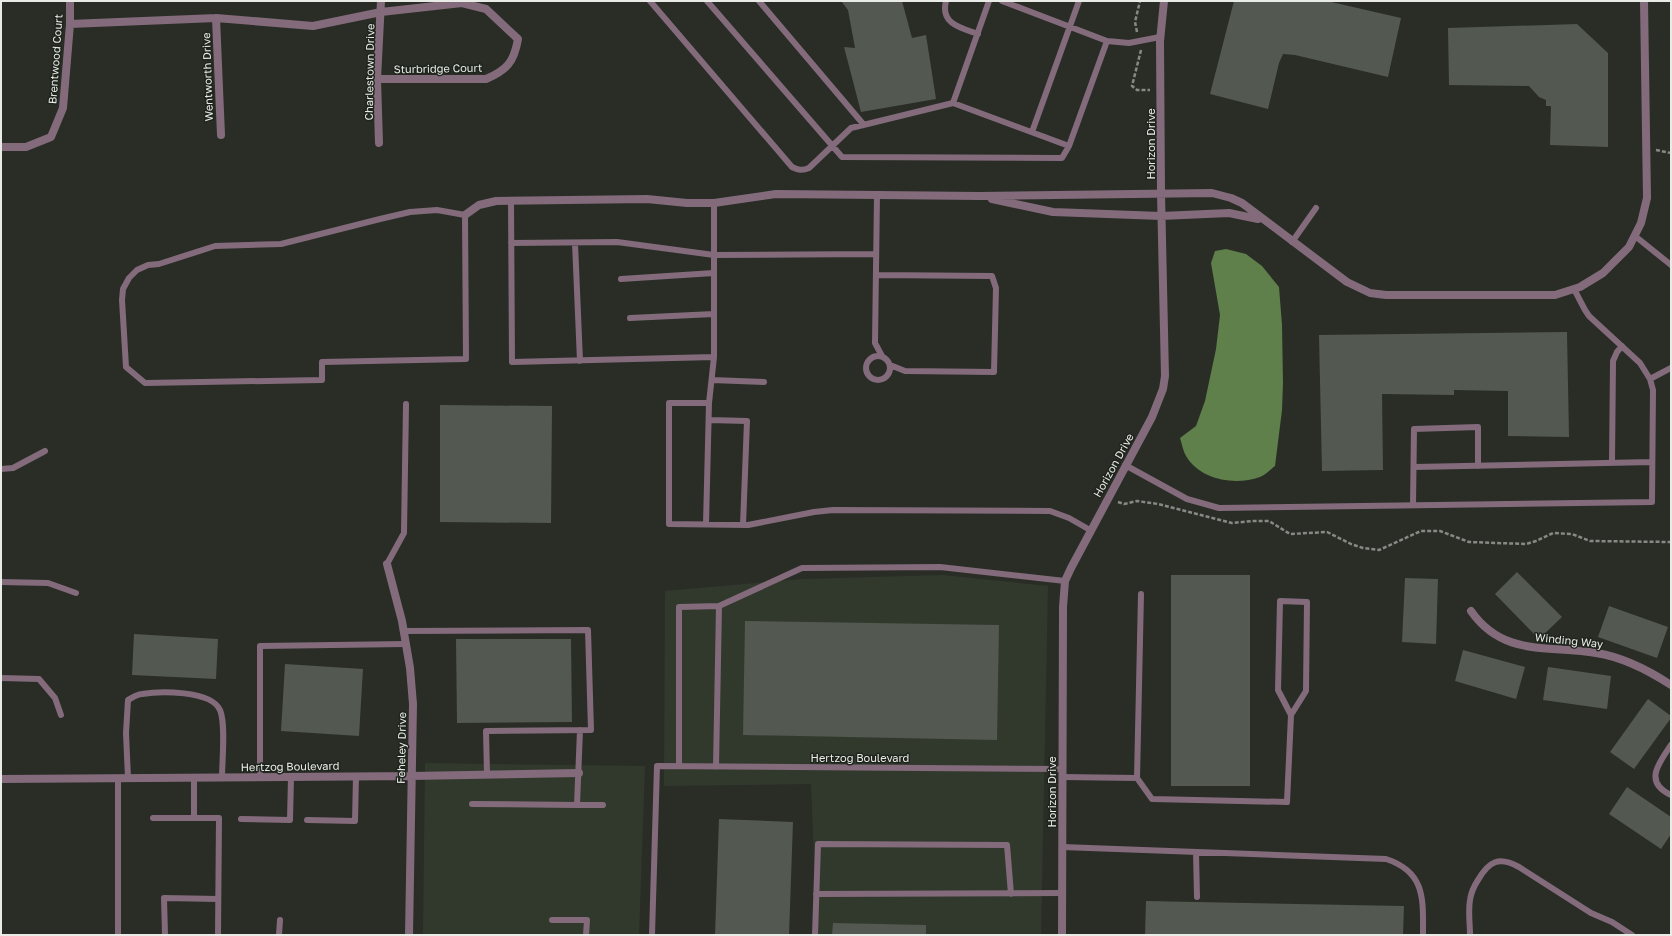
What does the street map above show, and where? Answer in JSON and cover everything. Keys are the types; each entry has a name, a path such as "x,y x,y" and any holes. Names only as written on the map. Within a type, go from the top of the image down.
{"street":[{"name":"Brentwood Court","path":"1,147 26,147 51,137 63,108 70,24 70,1"},
{"name":"Charlestown Drive","path":"379,143 377,80 382,1"},
{"name":"Horizon Drive","path":"1062,935 1062,607 1065,581 1078,552 1158,402 1163,389 1165,376 1161,216 1160,37 1164,1"},
{"path":"465,215 479,205 487,202 511,201 647,199 687,203 714,203 776,194 979,196 1161,193 1218,194 1242,203 1261,219 1347,282 1370,293 1386,295 1555,295 1574,289 1603,273 1629,247 1642,223 1647,198 1644,1"},
{"name":"Sturbridge Court","path":"377,80 486,79 502,72 516,54 518,40 486,10 462,3 382,12"},
{"path":"70,24 216,18 313,26 382,12"},
{"name":"Wentworth Drive","path":"216,18 221,135"},
{"path":"979,196 1054,212 1161,216 1229,213 1261,219"},
{"name":"Feheley Drive","path":"387,564 404,631 410,668 413,704 409,935"},
{"name":"Winding Way","path":"1471,611 1486,628 1500,638 1510,642 1535,648 1596,653 1611,657 1639,667 1671,685"},
{"name":"Hertzog Boulevard","path":"1,780 579,773"}],"lane":[{"path":"650,1 792,167 803,171 809,168 851,128 953,103 1069,146"},
{"path":"707,1 842,156 1062,158 1069,146 1107,41"},
{"path":"759,1 864,125"},
{"path":"946,1 945,13 953,25 978,34"},
{"path":"953,103 989,1"},
{"path":"1002,1 1107,41 1118,43 1141,41 1160,37"},
{"path":"1032,132 1079,1"},
{"path":"876,275 992,276 996,288 994,372 905,371 890,365 882,356 875,344 877,196"},
{"path":"511,201 512,362 714,357"},
{"path":"706,524 709,403 714,357 714,203"},
{"path":"1292,242 1316,208"},
{"path":"437,210 465,215 466,359 322,362 322,380 144,383 126,367 122,300 123,289 129,278 137,270 148,265 159,264 215,246 281,244 410,212 437,210"},
{"path":"1635,236 1671,265"},
{"path":"511,243 617,242 714,255 876,254"},
{"path":"575,243 580,360"},
{"path":"621,279 714,273"},
{"path":"1125,465 1187,499 1219,508 1652,502 1653,390 1650,379 1640,363 1585,310 1574,289"},
{"path":"630,318 714,314"},
{"path":"1612,462 1613,361 1617,352 1622,346"},
{"path":"882,356 873,356 867,362 866,371 868,376 876,381 884,379 890,373 890,365"},
{"path":"1650,379 1671,368"},
{"path":"712,380 764,382"},
{"path":"709,403 669,403 669,524 756,524 824,511 1050,511 1069,518 1090,530"},
{"path":"387,564 404,533 406,404"},
{"path":"709,420 747,421 743,525"},
{"path":"1413,505 1414,430 1478,427 1478,466"},
{"path":"1,469 12,468 45,451"},
{"path":"1414,466 1652,462"},
{"path":"679,766 679,607 719,606 802,568 940,567 1065,581"},
{"path":"1,582 48,583 76,593"},
{"path":"1141,594 1137,778 1152,800 1287,802 1291,715 1306,691 1307,602 1280,601 1278,690 1291,715"},
{"path":"716,767 719,606"},
{"path":"404,631 588,630 591,730 486,731 488,774"},
{"path":"260,777 260,646 406,644"},
{"path":"1,678 39,679 54,698 61,715"},
{"path":"128,778 126,733 128,700 140,694 189,693 205,698 214,703 219,709 222,733 222,778"},
{"path":"577,805 580,730"},
{"path":"1671,745 1657,765 1655,777 1660,788 1671,795"},
{"name":"Hertzog Boulevard","path":"652,935 657,766 1062,773 1137,778"},
{"path":"307,820 355,821 356,776"},
{"path":"241,819 290,820 291,777"},
{"path":"118,778 118,935"},
{"path":"194,778 194,818"},
{"path":"472,804 602,805"},
{"path":"153,818 219,818 218,935"},
{"path":"815,935 818,844 1007,845 1011,894"},
{"path":"1062,847 1386,859 1395,862 1408,870 1413,875 1420,888 1423,902 1423,935"},
{"path":"1196,852 1197,897"},
{"path":"1470,935 1470,903 1472,892 1484,869 1492,863 1508,862 1519,867 1591,913 1612,922 1632,935"},
{"path":"816,894 1062,893"},
{"path":"165,935 164,898 218,899"},
{"path":"279,935 280,920"},
{"path":"552,920 587,920 586,935"}],"path":[{"path":"1140,1 1135,22 1141,41 1140,56 1132,86 1137,90 1161,90"},
{"path":"1107,499 1124,504 1137,501 1158,504 1232,523 1252,520 1269,521 1290,534 1327,532 1351,544 1363,548 1379,550 1421,531 1440,531 1469,542 1526,544 1553,533 1572,534 1590,541 1671,542"}],"shaded area":[{"path":"1226,249 1246,254 1262,266 1279,287 1282,325 1282,410 1275,466 1260,477 1240,481 1219,479 1200,471 1186,456 1180,438 1196,426 1205,401 1216,349 1220,315 1211,263 1215,251"},
{"path":"943,575 1048,586 1041,935 817,935 811,784 664,786 665,591 802,579"},
{"path":"425,763 645,766 639,935 423,935"}],"building":[{"path":"841,1 902,1 912,38 926,35 936,99 861,112 844,47 855,48 848,10"},
{"path":"1234,1 1327,1 1401,18 1388,77 1295,55 1283,54 1279,63 1268,109 1210,94"},
{"path":"1577,24 1608,53 1608,147 1550,145 1551,106 1546,106 1546,100 1539,97 1529,86 1449,85 1448,28"},
{"path":"1567,332 1569,437 1508,436 1508,391 1454,390 1454,395 1382,394 1383,470 1322,471 1319,335"},
{"path":"440,405 552,406 551,523 440,522"},
{"path":"1517,572 1562,617 1539,639 1495,594"},
{"path":"1171,575 1250,575 1250,786 1171,786"},
{"path":"1405,578 1438,579 1436,644 1402,642"},
{"path":"1609,606 1668,627 1657,658 1598,637"},
{"path":"745,621 999,625 997,740 743,735"},
{"path":"134,634 218,639 216,679 132,675"},
{"path":"456,639 571,639 572,722 457,723"},
{"path":"1463,650 1525,667 1516,699 1455,681"},
{"path":"285,664 363,669 359,736 281,731"},
{"path":"1548,667 1611,676 1607,709 1543,700"},
{"path":"1648,699 1671,716 1671,718 1634,769 1610,752"},
{"path":"1627,787 1671,817 1671,834 1661,849 1609,814"},
{"path":"719,819 793,822 789,935 715,935"},
{"path":"1146,901 1404,906 1403,935 1145,935"},
{"path":"833,923 926,925 926,935 832,935"}]}
